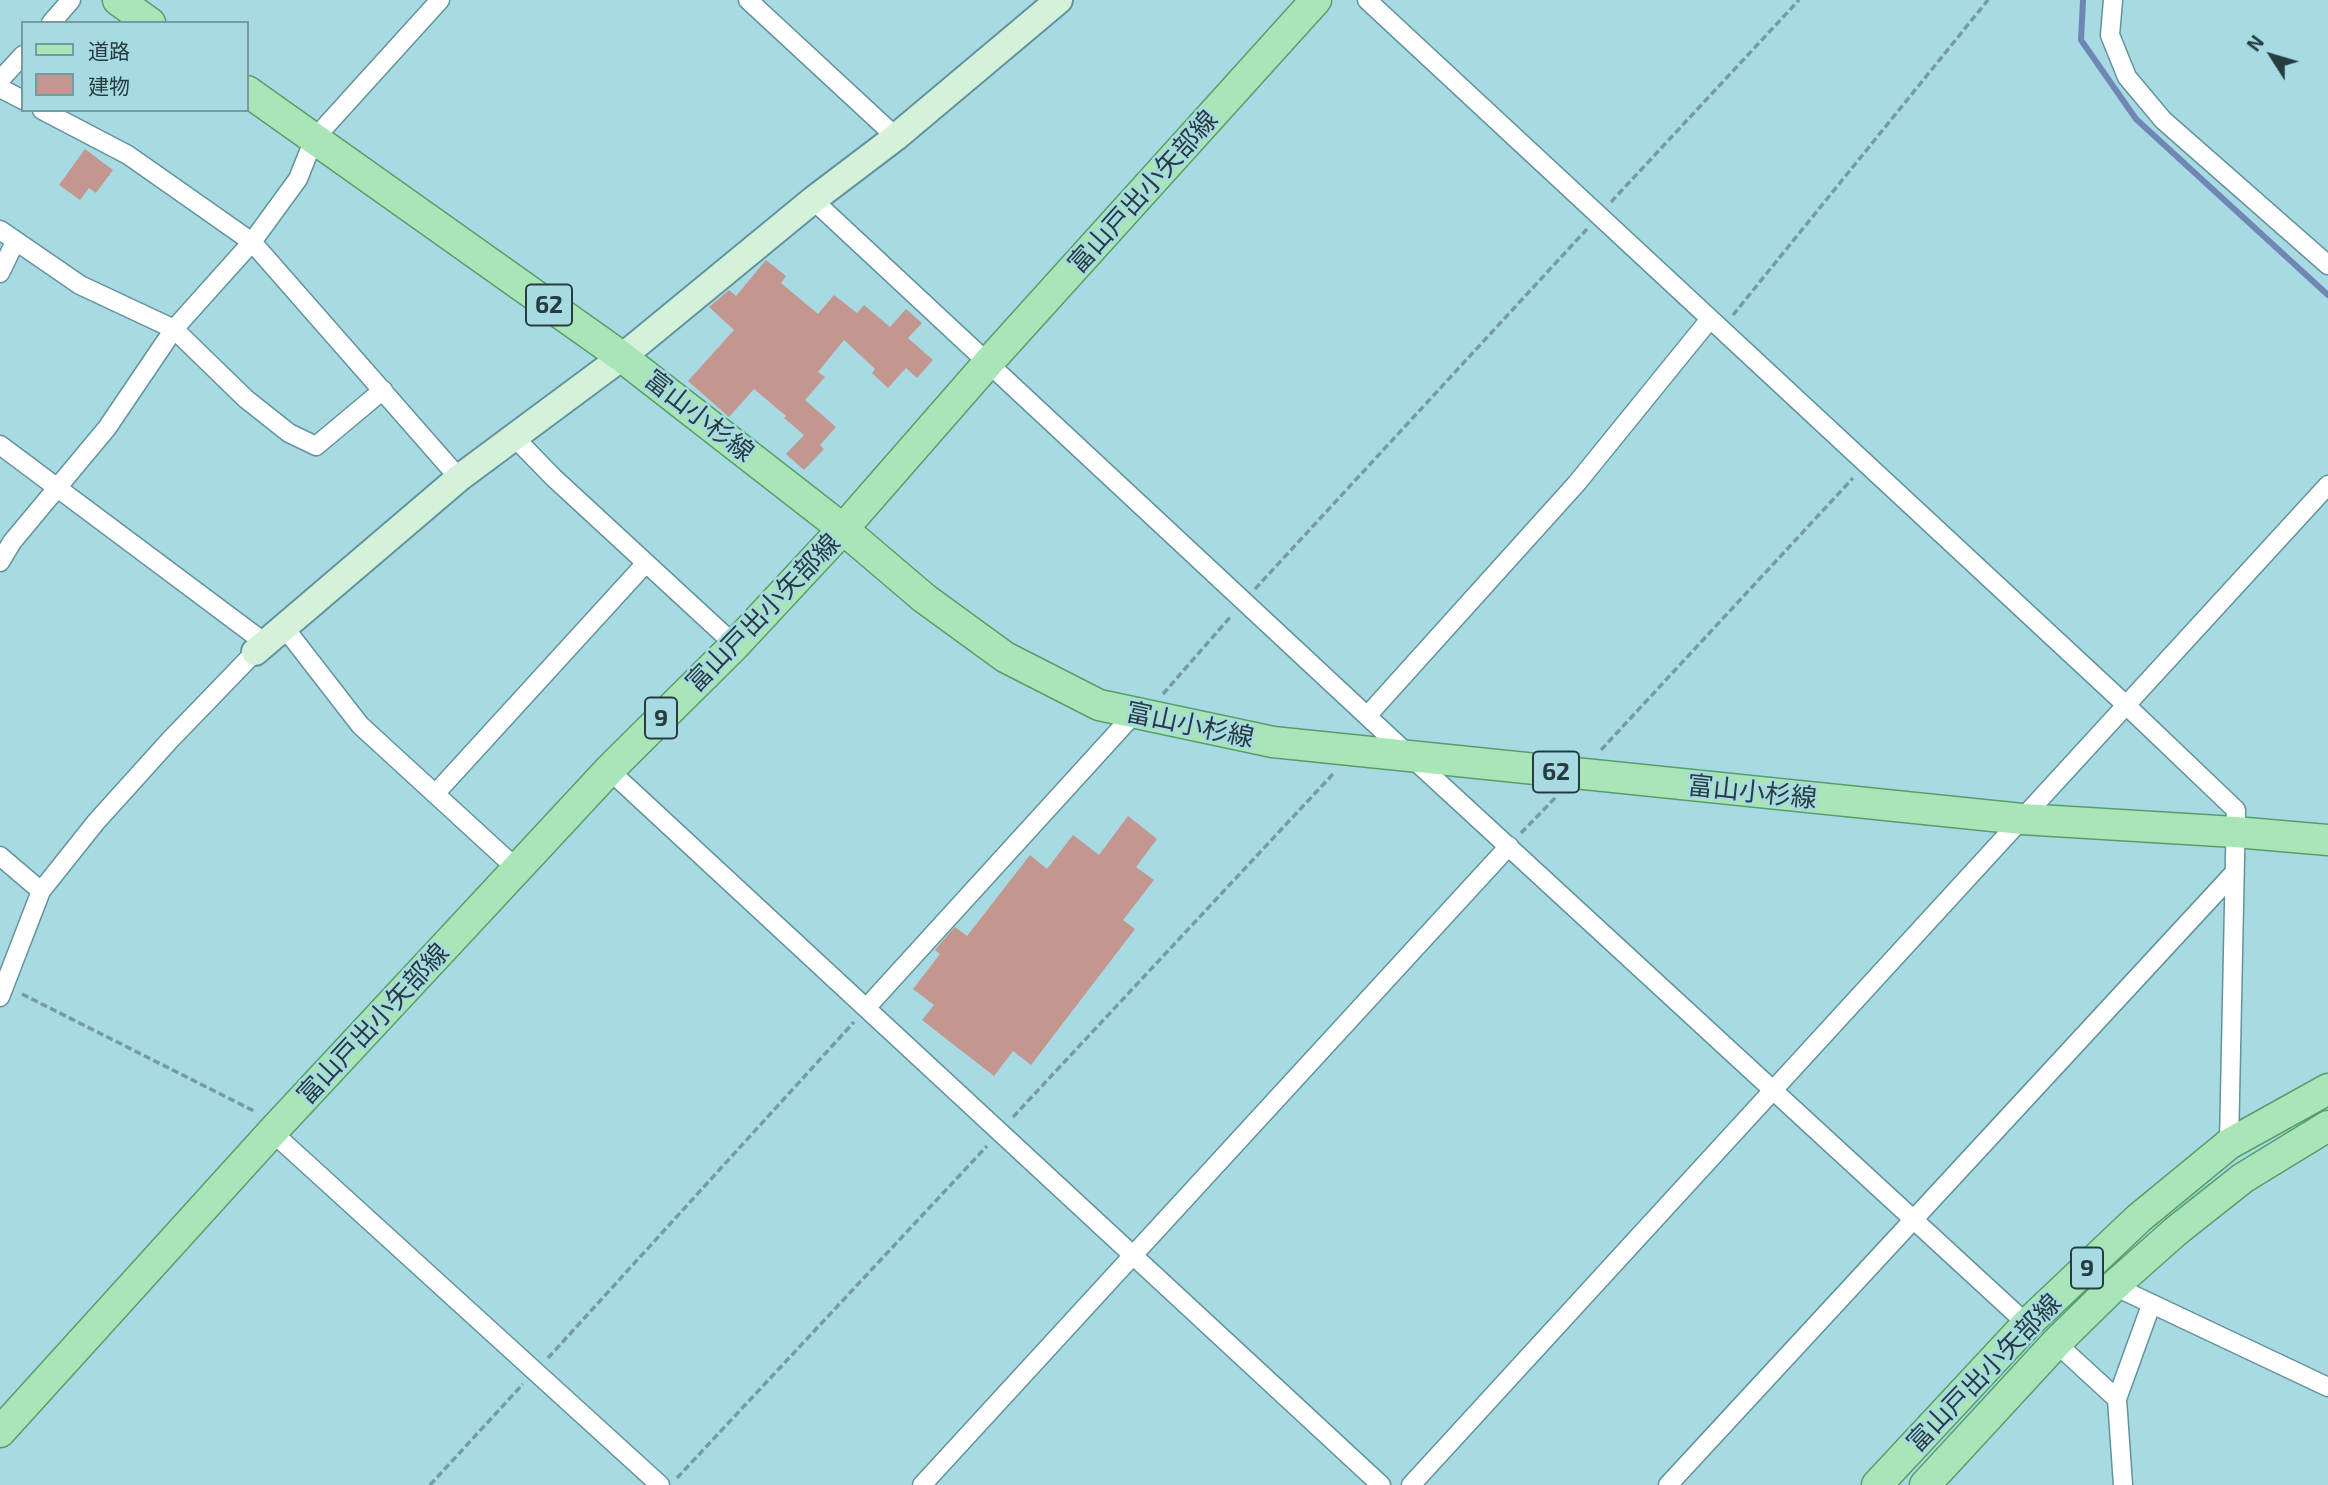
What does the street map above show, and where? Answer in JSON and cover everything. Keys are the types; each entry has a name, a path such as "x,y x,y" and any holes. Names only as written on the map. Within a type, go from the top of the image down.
{"main road":[{"path":"118,0 147,21"},
{"name":"富山戸出小矢部線","path":"0,1432 276,1128 517,869 843,529 988,363 1316,0"},
{"name":"富山小杉線","path":"248,92 622,357 843,529 924,598 1005,657 1099,705 1273,742 2022,819 2328,840"},
{"name":"富山戸出小矢部線","path":"1877,1485 2027,1324 2139,1218 2230,1144 2328,1088"},
{"name":"富山戸出小矢部線","path":"1925,1485 2056,1343 2114,1286 2176,1231 2243,1178 2328,1126"}],"street":[{"path":"53,21 71,0"},
{"path":"0,562 12,542 107,428 173,329 252,242 298,178 314,139 440,0"},
{"path":"748,0 896,137"},
{"path":"2,991 41,891 96,822 170,740 268,641 459,478 622,357 813,200 896,137 1059,0"},
{"path":"1367,0 2236,810 2230,1144"},
{"path":"2113,0 2110,35 2127,77 2163,120 2328,265"},
{"path":"0,80 21,57"},
{"path":"0,88 21,99"},
{"path":"46,112 128,155 252,242 459,478"},
{"path":"813,200 1411,757 2027,1324"},
{"path":"0,230 80,285 173,329 246,399 289,433 316,446 383,390"},
{"path":"0,274 15,242"},
{"path":"1367,716 1577,483 1710,319"},
{"path":"513,436 554,478 734,645"},
{"path":"0,444 57,489 268,641 517,869"},
{"path":"1411,1485 2328,485"},
{"path":"435,793 646,563"},
{"path":"867,1007 1139,715"},
{"path":"610,770 1381,1485"},
{"path":"922,1485 1509,846"},
{"path":"0,856 41,891"},
{"path":"1668,1485 2234,873"},
{"path":"276,1128 660,1485"},
{"path":"2114,1286 2151,1306 2328,1387"},
{"path":"2123,1485 2117,1399 2151,1306"},
{"path":"2056,1343 2117,1399"}],"path":[{"path":"1139,715 1799,0"},
{"path":"1509,846 1866,464"},
{"path":"2,991 276,1128"},
{"path":"430,1485 867,1007"}],"building":[{"path":"85,149 113,170 96,193 89,188 80,200 59,185"},
{"path":"766,260 786,276 781,283 818,314 834,295 857,313 864,305 890,327 906,309 922,323 908,338 933,360 917,378 906,368 888,388 872,373 875,369 844,340 818,372 825,377 805,400 836,427 820,445 824,449 804,470 786,454 804,435 754,389 729,417 688,381 734,330 709,307 729,290 736,296"},
{"path":"1128,816 1157,839 1136,867 1154,880 1123,920 1135,929 1031,1065 1013,1051 994,1076 922,1020 934,1005 913,989 940,954 935,950 946,937 955,927 967,936 1030,855 1047,869 1073,835 1099,855"}],"waterway":[{"path":"2083,0 2081,40 2136,119 2328,295"}]}
